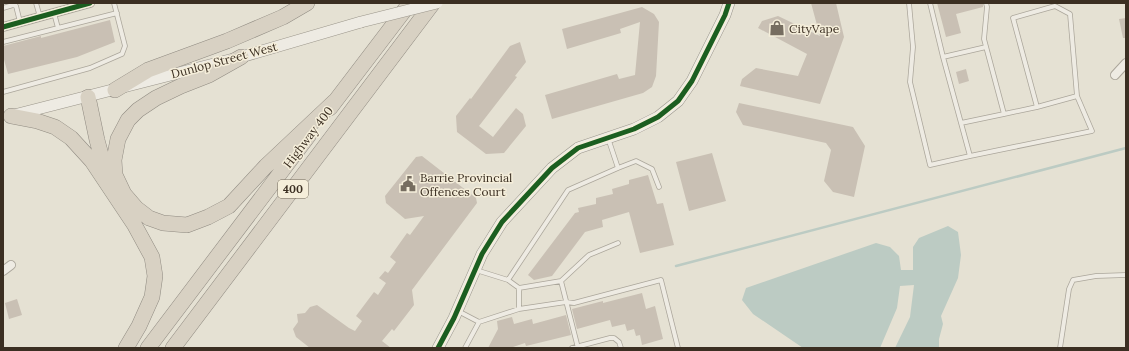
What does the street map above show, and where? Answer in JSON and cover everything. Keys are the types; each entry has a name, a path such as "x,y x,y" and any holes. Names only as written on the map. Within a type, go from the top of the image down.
{"highway":[{"path":"115,90 148,70 227,41 282,17 307,3"},
{"name":"Highway 400","path":"148,348 410,3"},
{"name":"Highway 400","path":"173,348 433,3"},
{"path":"241,56 209,75 156,98 138,110 128,120 118,139 114,160 115,175 124,194 136,208 149,218 163,223 187,225 208,217 229,206 266,166 335,101"},
{"path":"88,97 110,190"},
{"path":"11,116 37,121 55,127 71,138 92,162 134,224 152,257 155,276 152,297 139,326 126,348"}],"street":[{"path":"3,26 90,3"},
{"name":"Dunlop Street West","path":"11,116 115,90 361,22 437,3"},
{"path":"438,348 482,254 502,222 552,168 578,148 634,129 658,117 678,101 692,82 725,15 729,3"},
{"path":"1115,75 1126,63"},
{"path":"3,271 11,265"}],"lane":[{"path":"36,3 40,16"},
{"path":"3,92 90,68 122,54 125,46 114,3"},
{"path":"909,3 913,47 910,82 930,165 1092,131 1077,96 1070,14 1055,6 1013,18 1037,107"},
{"path":"930,3 970,156"},
{"path":"986,3 987,7 984,40 1004,114"},
{"path":"3,8 13,5 16,6 20,22"},
{"path":"54,13 58,28"},
{"path":"3,42 116,13"},
{"path":"943,57 986,48"},
{"path":"961,124 1037,107 1077,96"},
{"path":"608,138 618,168"},
{"path":"508,280 568,190 636,161 652,168 658,187"},
{"path":"475,270 508,280 519,288 561,281 589,255 618,243"},
{"path":"1060,348 1069,289 1073,280 1096,276 1126,275"},
{"path":"465,348 479,322 519,309 566,302 574,303 661,280 677,348"},
{"path":"561,281 578,347"},
{"path":"519,288 519,309"},
{"path":"457,310 479,322"},
{"path":"572,348 610,338 614,338 619,342 621,348"}],"shaded area":[{"path":"948,226 958,232 961,255 958,278 941,316 943,324 939,339 939,348 895,348 910,317 914,285 900,286 897,308 880,348 803,348 753,314 742,300 746,288 876,243 890,247 899,256 901,270 913,270 913,247 919,238"}],"building":[{"path":"811,3 836,3 844,37 820,104 740,86 742,79 756,68 798,76 807,54 758,28 762,21 778,16 820,36"},
{"path":"937,3 983,3 983,7 956,14 961,33 946,37"},
{"path":"642,7 654,14 659,22 656,76 652,87 643,93 552,119 545,95 617,74 619,79 635,75 640,22 620,29 621,33 567,49 562,29"},
{"path":"1126,18 1126,38 1123,38 1119,19"},
{"path":"110,20 115,42 77,57 8,74 3,56 3,46"},
{"path":"520,42 526,62 515,76 517,77 479,126 493,137 516,108 523,114 526,126 504,153 486,154 457,132 456,116 470,98 471,99 510,46"},
{"path":"966,69 969,81 959,84 956,72"},
{"path":"739,103 853,127 865,146 854,197 833,192 824,181 831,150 826,143 743,125 736,112"},
{"path":"712,153 726,201 689,211 676,162"},
{"path":"422,156 476,198 477,203 412,290 414,305 394,331 392,329 382,341 391,348 310,348 296,337 293,329 298,322 297,314 305,313 310,307 317,305 355,331 362,321 356,316 374,292 378,295 386,283 379,278 385,271 388,273 396,262 390,257 407,233 410,235 424,216 405,219 386,203 385,196 416,157"},
{"path":"648,175 657,204 663,203 674,245 640,253 629,212 602,220 603,227 585,232 552,276 534,280 528,275 575,213 579,212 578,208 596,204 596,198 613,194 612,189 629,184 629,180"},
{"path":"642,293 646,309 655,306 663,339 642,345 640,335 636,336 634,329 627,331 625,324 612,327 610,320 577,329 572,309"},
{"path":"17,299 22,315 9,319 5,303"},
{"path":"566,315 571,335 526,346 525,343 510,348 488,348 498,329 497,321 512,317 514,324 532,319 533,324"}],"waterway":[{"path":"676,266 1126,148"}],"cycle path":[{"path":"3,27 90,3"},
{"path":"438,348 454,318 482,254 502,222 552,168 578,148 634,129 658,117 678,101 692,81 725,15 729,3"}],"place":[{"name":"CityVape","path":"777,28"},
{"name":"Barrie Provincial Offences Court","path":"408,184"}]}
